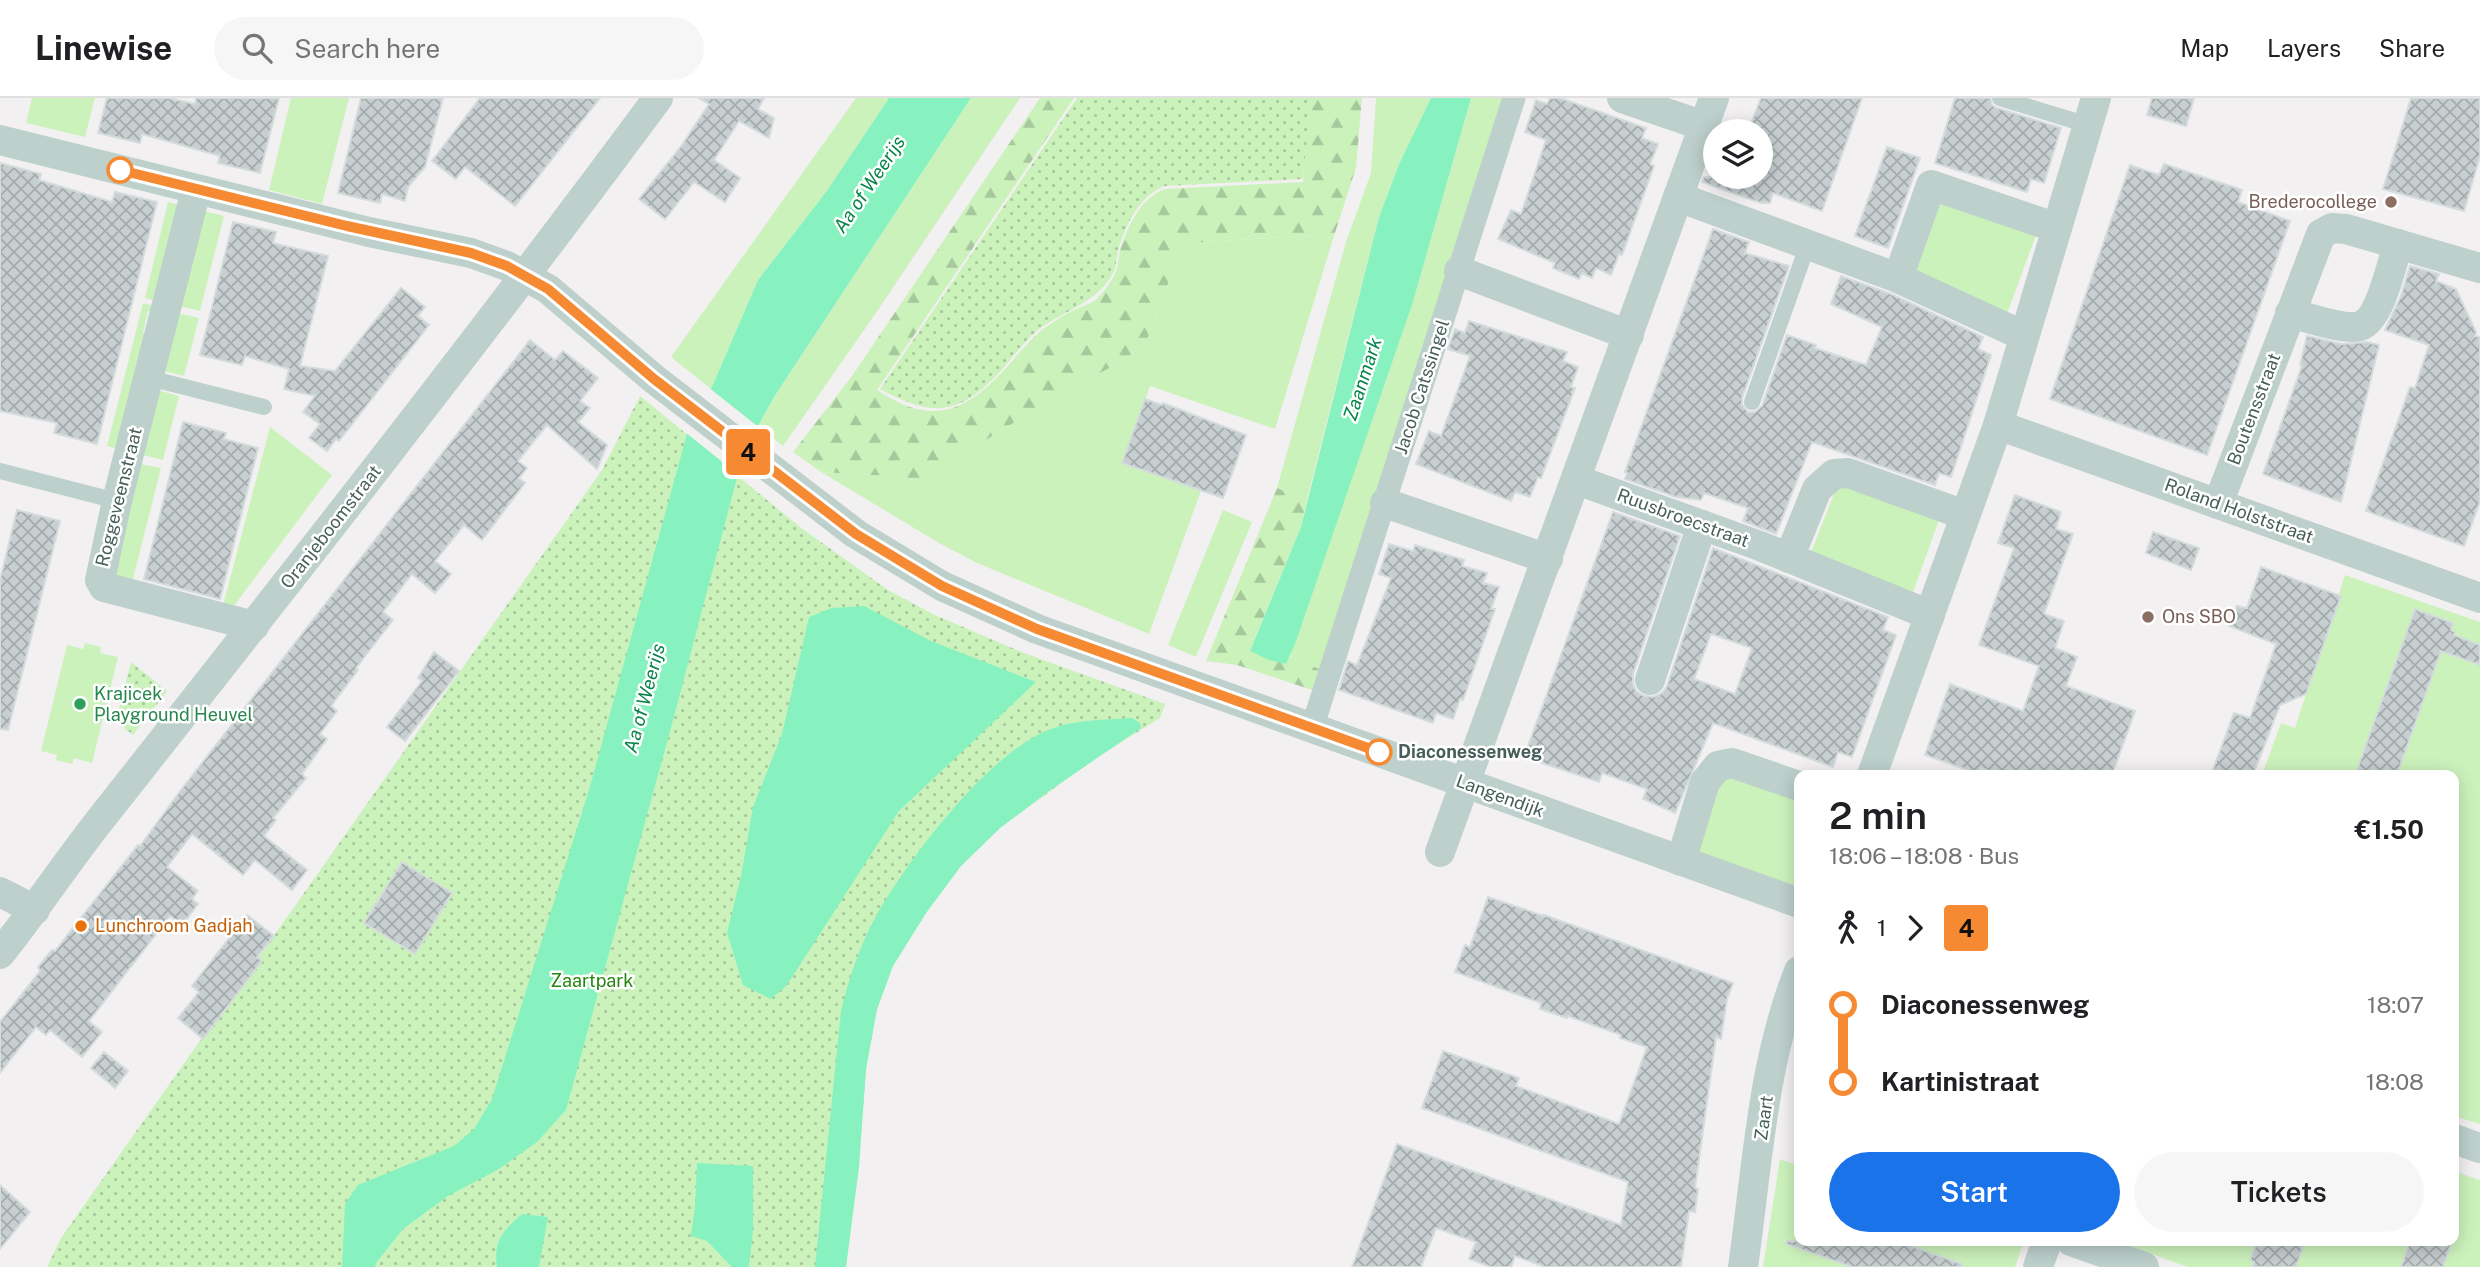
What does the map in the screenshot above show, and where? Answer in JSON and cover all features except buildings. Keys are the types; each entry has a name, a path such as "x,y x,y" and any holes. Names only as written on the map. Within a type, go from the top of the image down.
{"street":[{"name":"Oranjeboomstraat","path":"0,954 102,818 526,276 658,98"},
{"name":"Jacob Catssingel","path":"1312,728 1514,98"},
{"path":"1622,98 1703,126"},
{"path":"1706,119 1714,98"},
{"path":"1874,770 1998,425 2092,111"},
{"path":"1440,852 1467,784 1703,129"},
{"name":"Langendijk","path":"0,139 196,190 471,253 500,263 556,296 654,379 856,534 942,586 1037,629 1794,902"},
{"path":"1898,278 1931,185 2057,228"},
{"name":"Roggeveenstraat","path":"196,190 117,501 100,580 104,587 254,626"},
{"path":"1678,197 1898,278 2024,337"},
{"name":"Boutensstraat","path":"2218,504 2320,234 2332,228 2346,229 2480,268"},
{"path":"2290,313 2341,325 2359,326 2371,318 2398,244"},
{"path":"1460,271 1629,335"},
{"name":"Roland Holststraat","path":"1998,425 2480,598"},
{"path":"1788,558 1817,489 1834,474 1848,473 1965,515"},
{"name":"Ruusbroecstraat","path":"1577,480 1702,525 1930,615"},
{"path":"1385,503 1548,559"},
{"path":"1650,680 1702,525"},
{"path":"1681,861 1705,782 1718,766 1732,764 1794,784"},
{"path":"0,892 35,910"},
{"name":"Zaart","path":"1744,1267 1769,1080 1794,984"},
{"path":"2459,1141 2480,1148"},
{"path":"2038,1267 2045,1246"},
{"path":"2085,1246 2144,1267"}],"lane":[{"path":"2000,98 2092,111"},
{"path":"1752,402 1808,244"},
{"path":"149,378 264,407"},
{"path":"0,471 117,501"}],"green space":[{"path":"32,98 95,98 85,137 26,123"},
{"path":"291,98 349,98 322,204 269,190"},
{"path":"856,98 889,98 826,192 758,280 711,389 671,357"},
{"path":"971,98 1020,98 783,446 758,426 774,397"},
{"path":"1040,98 1074,98 877,390 896,401 930,411 946,410 976,396 991,384 1042,330 1066,314 1094,301 1102,293 1115,273 1131,223 1142,206 1156,193 1165,189 1303,182 1309,98 1362,98 1356,168 1333,239 1312,235 1192,243 1179,255 1146,342 1127,358 1031,412 920,481 891,476 821,472 793,452 852,376"},
{"path":"1077,98 1311,98 1303,179 1165,186 1156,190 1148,196 1130,220 1119,247 1114,270 1107,283 1090,298 1037,331 976,394 962,403 933,408 900,399 880,389"},
{"path":"1376,98 1431,98 1400,162 1379,217 1307,500 1277,488 1346,242 1371,173"},
{"path":"1471,98 1503,98 1321,670 1290,656 1413,302"},
{"path":"1934,200 2036,235 2007,314 1909,271"},
{"path":"168,202 183,206 160,302 145,298"},
{"path":"200,210 224,216 200,311 175,305"},
{"path":"1312,235 1333,239 1275,429 1150,386 1122,463 1201,491 1149,634 977,563 821,472 891,476 920,481 1031,412 1127,358 1146,342 1179,255 1192,243"},
{"path":"143,303 158,307 156,313 148,311 143,333 151,335 123,450 107,446"},
{"path":"173,312 199,318 184,376 164,371"},
{"path":"161,391 179,396 163,460 143,455 153,393"},
{"name":"Zaartpark","path":"640,396 800,527 888,590 935,615 1024,653 1165,704 1160,718 1093,760 1000,828 961,866 926,913 893,966 877,1009 866,1069 859,1166 846,1267 47,1267 61,1238 602,470"},
{"path":"270,427 332,475 227,615 221,613"},
{"path":"136,463 161,468 131,587 112,575"},
{"path":"1839,481 1940,517 1911,598 1810,555"},
{"path":"1277,488 1307,500 1301,527 1250,650 1285,664 1290,656 1321,670 1315,691 1237,665 1206,661"},
{"path":"1223,510 1252,522 1196,657 1168,645"},
{"path":"2345,575 2480,622 2480,1124 2459,1118 2459,770 2264,770 2281,723 2295,728"},
{"name":"Krajicek Playground Heuvel","path":"85,643 101,647 100,653 118,657 92,763 74,758 72,764 56,760 57,755 41,751 67,645 83,649"},
{"path":"131,662 167,691 133,735 116,721"},
{"path":"1726,762 1794,786 1794,889 1696,854"},
{"path":"1780,1159 1794,1164 1794,1246 2022,1246 2015,1267 1763,1267"},
{"path":"2459,1173 2480,1180 2480,1267 2188,1267 2129,1246 2459,1246"}],"water":[{"name":"Aa of Weerijs","path":"889,98 971,98 774,397 758,426 738,474 566,1110 537,1142 499,1169 448,1196 403,1229 375,1267 342,1267 345,1204 358,1185 454,1146 474,1129 492,1099 589,790 687,434 711,389 758,280 826,192"},
{"name":"Zaanmark","path":"1431,98 1471,98 1413,302 1295,644 1286,664 1269,660 1250,651 1301,527 1379,217 1400,162"},
{"path":"864,606 931,641 1036,682 899,811 787,985 771,999 743,985 727,933 741,876 753,807 782,734 809,617 832,608"},
{"path":"1132,718 1140,723 1141,728 1000,828 961,866 926,913 893,966 877,1009 866,1069 859,1166 846,1267 815,1267 841,1011 856,962 876,916 908,866 951,811 975,785 1024,743 1058,726"},
{"path":"697,1163 753,1166 753,1231 749,1267 732,1267 707,1241 691,1236"},
{"path":"522,1214 548,1217 539,1267 497,1267 498,1243"}],"pier":[{"path":"708,387 761,429 741,477 685,432"}],"bus line":[{"name":"4","path":"120,170 347,226 471,253 507,266 548,289 654,379 856,534 942,586 1037,629 1379,752"}],"place":[{"name":"Brederocollege","path":"2391,202"},
{"name":"Ons SBO","path":"2148,617"},
{"name":"Krajicek Playground Heuvel","path":"80,704"},
{"name":"Diaconessenweg","path":"1379,752"},
{"name":"Lunchroom Gadjah","path":"81,926"}]}
